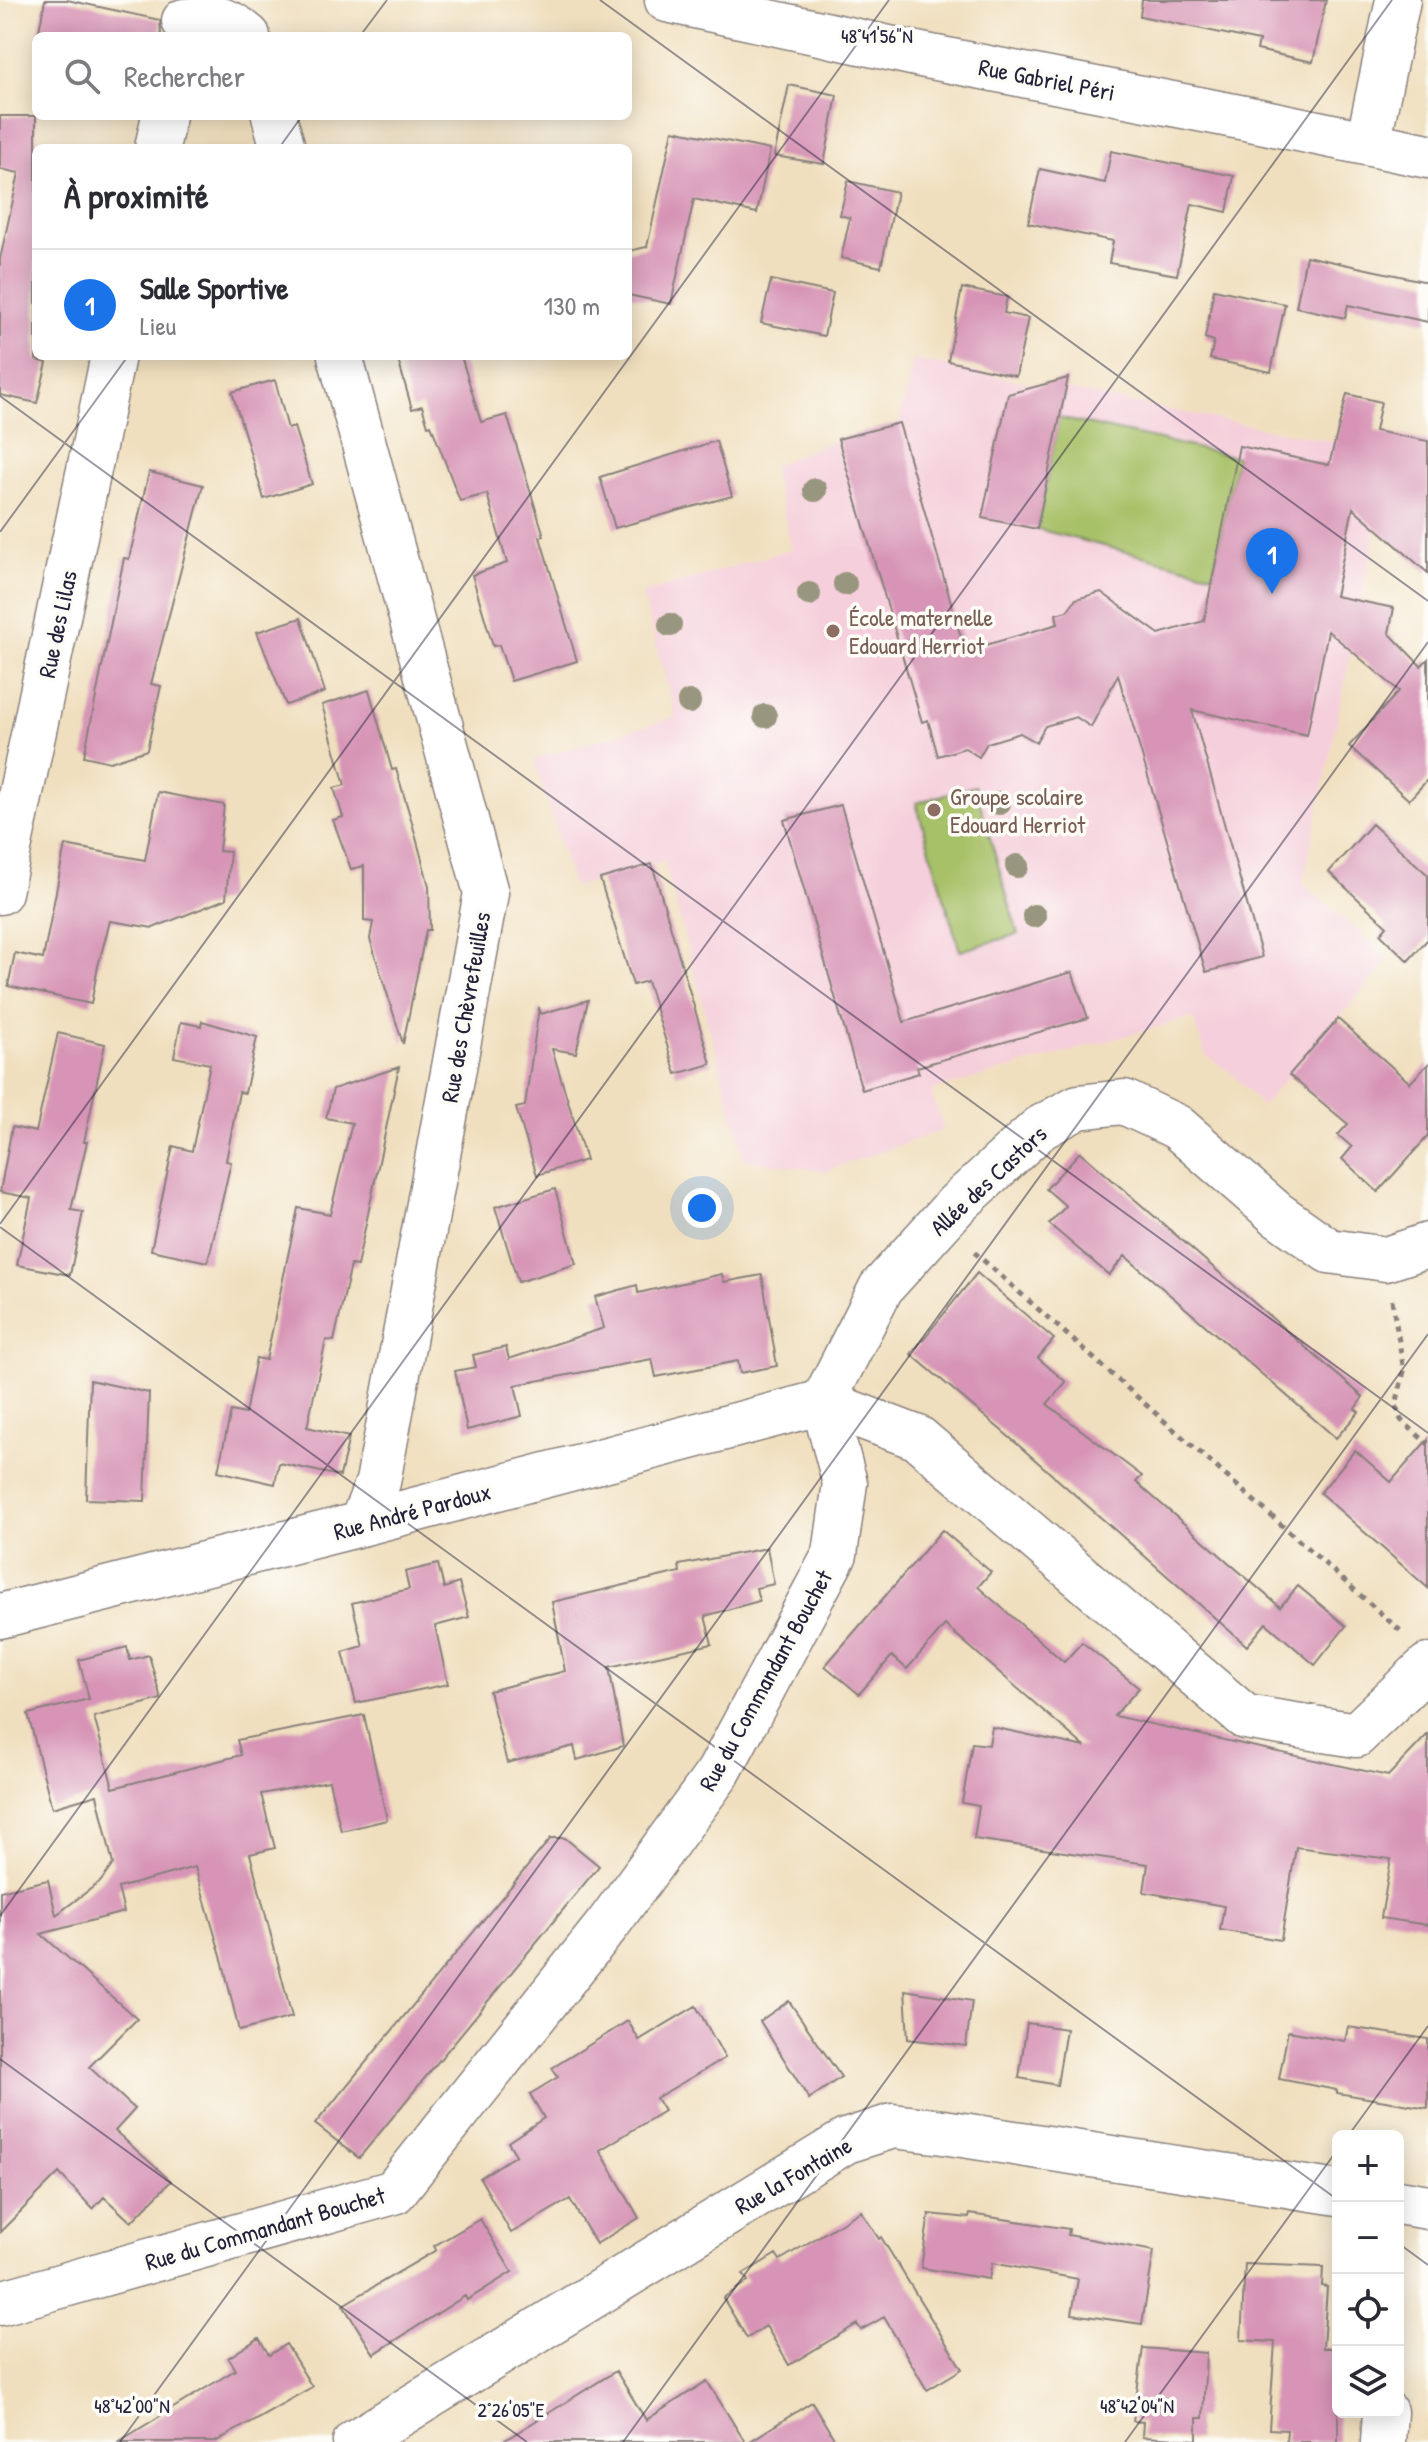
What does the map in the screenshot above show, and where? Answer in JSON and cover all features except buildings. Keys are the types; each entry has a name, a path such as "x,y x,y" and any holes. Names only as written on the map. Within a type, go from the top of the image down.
{"street":[{"path":"242,0 249,32"},
{"name":"Rue Gabriel Péri","path":"667,0 789,13 921,55 1428,156"},
{"path":"1368,143 1398,0"},
{"path":"185,19 217,18 245,32"},
{"path":"158,144 163,120"},
{"path":"275,120 282,144"},
{"name":"Rue des Lilas","path":"0,892 112,360"},
{"name":"Rue des Chèvrefeuilles","path":"341,360 486,893 378,1482 361,1524"},
{"name":"Allée des Castors","path":"823,1402 881,1288 940,1222 1040,1128 1078,1107 1124,1102 1177,1127 1277,1214 1329,1251 1386,1259 1428,1245"},
{"path":"823,1402 918,1438 1245,1717 1356,1735 1416,1650"},
{"name":"Rue André Pardoux","path":"0,1616 823,1402"},
{"name":"Rue du Commandant Bouchet","path":"0,2303 394,2192 608,1924 718,1773 835,1554 845,1483 823,1402"},
{"name":"Rue la Fontaine","path":"355,2442 846,2141 893,2126 1332,2192"},
{"path":"1404,2203 1428,2207"},
{"path":"1383,2442 1385,2418"}],"path":[{"path":"940,1222 1416,1650"},
{"path":"1386,1259 1404,1371 1396,1405 1401,1420 1428,1444"}],"shaded area":[{"name":"Groupe scolaire Edouard Herriot","path":"913,360 1392,453 1303,884 1390,959 1262,1106 1230,1072 1206,1056 1192,1017 931,1091 943,1130 825,1171 745,1160 664,861 573,887 534,759 676,717 642,594 792,549 772,466 838,439 899,423"}],"green space":[{"path":"1059,418 1237,457 1213,574 1037,529"},
{"path":"975,786 1018,934 960,951 916,803"}],"place":[{"name":"Salle Sportive","path":"1272,594"},
{"name":"École maternelle Edouard Herriot","path":"833,631"},
{"name":"Groupe scolaire Edouard Herriot","path":"934,810"}]}
